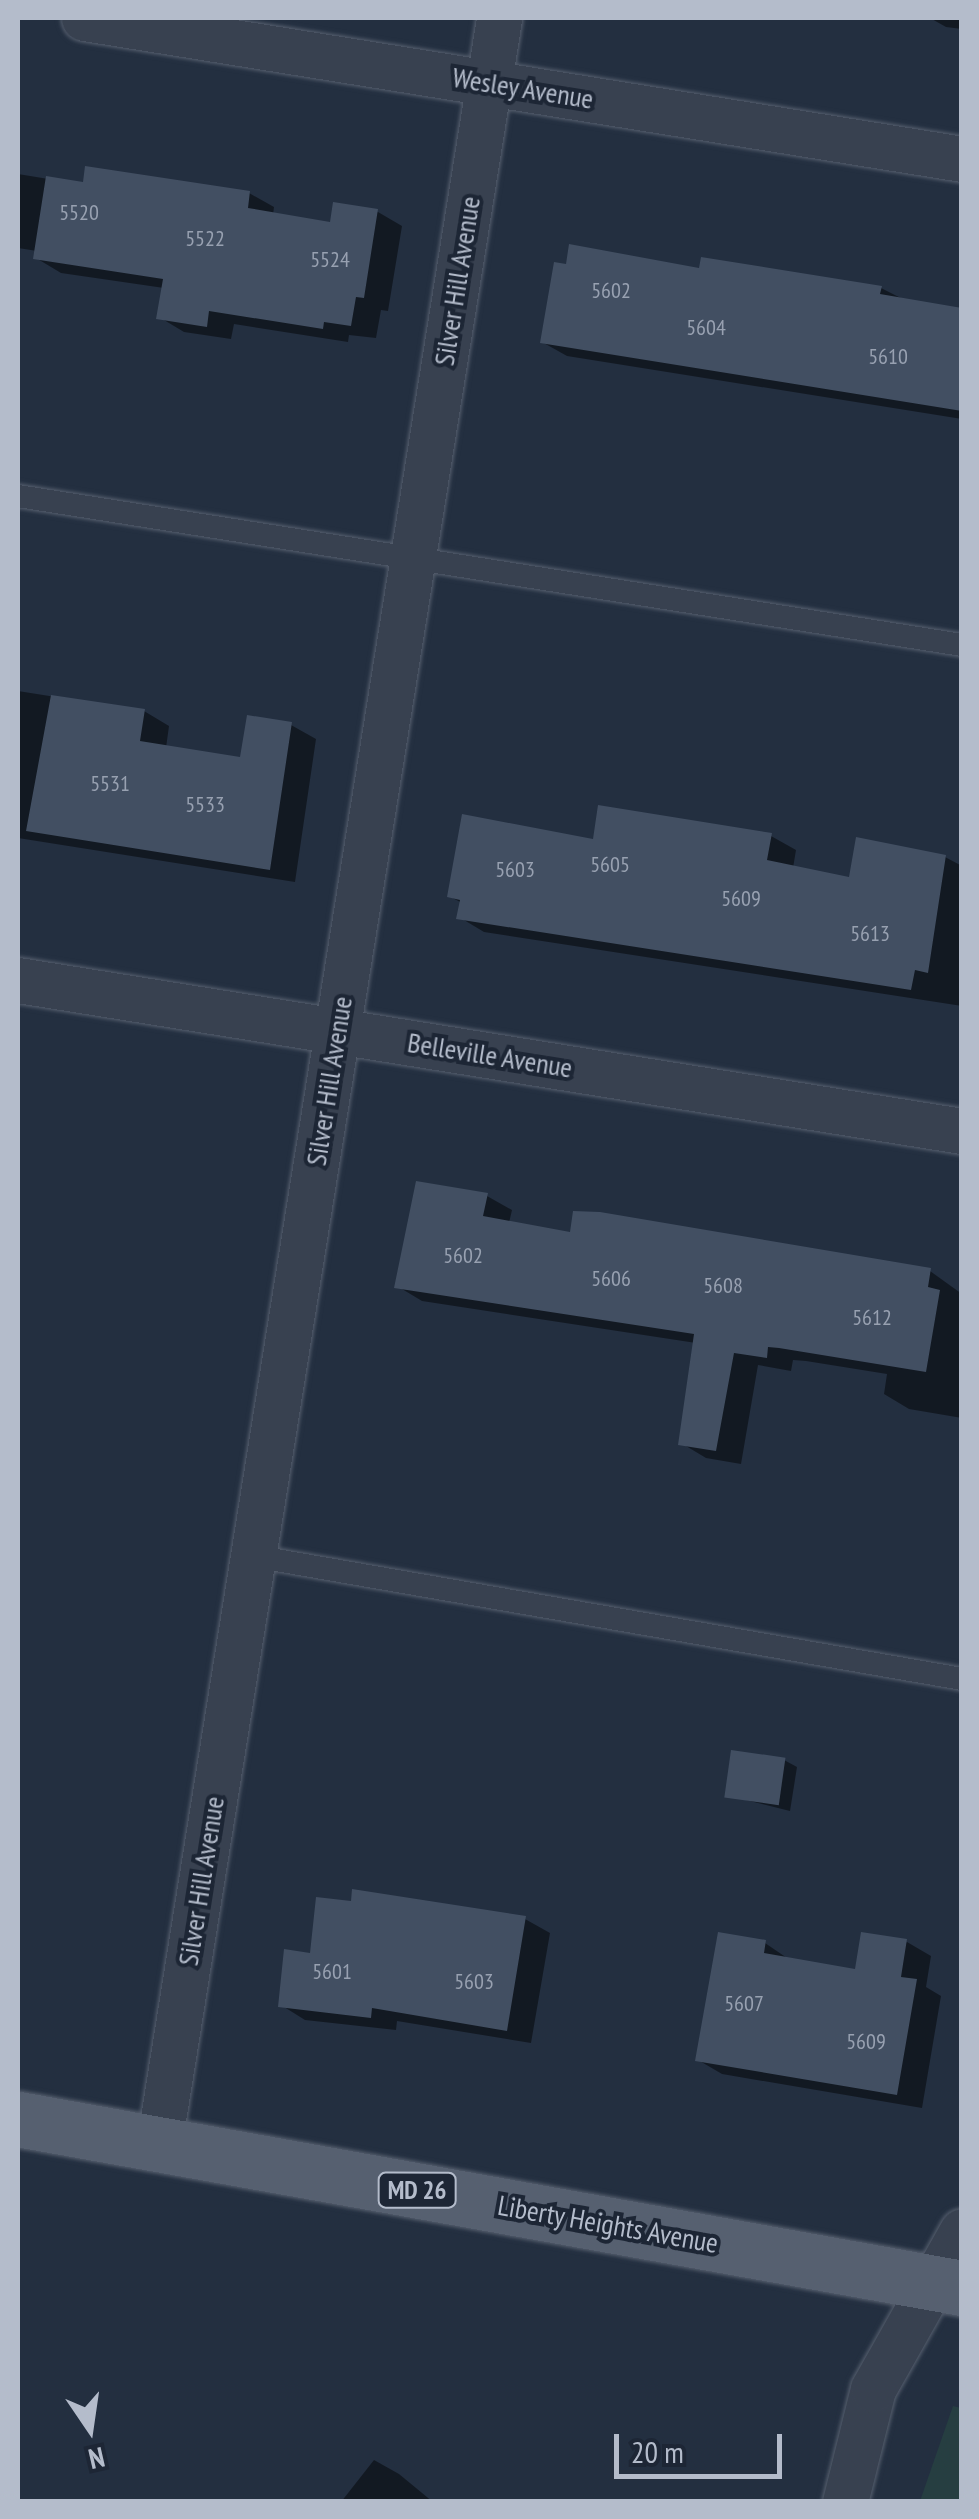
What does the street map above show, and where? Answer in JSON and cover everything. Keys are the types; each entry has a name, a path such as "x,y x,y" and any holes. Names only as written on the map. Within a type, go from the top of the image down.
{"main road":[{"name":"Liberty Heights Avenue","path":"18,2119 946,2286"}],"street":[{"name":"Wesley Avenue","path":"84,18 962,158"},
{"name":"Silver Hill Avenue","path":"159,2144 499,18"},
{"name":"Belleville Avenue","path":"18,980 962,1130"},
{"path":"845,2502 874,2389 946,2286 962,2231"}],"lane":[{"path":"18,496 962,645"},
{"path":"253,1556 962,1680"}],"green space":[{"path":"953,2406 961,2408 961,2501 920,2501"}],"building":[{"path":"85,166 250,191 248,208 330,222 333,202 378,209 364,298 356,297 351,326 324,322 323,329 209,311 207,327 156,319 163,279 33,259 46,176 83,182"},
{"path":"569,244 699,268 701,257 882,286 880,294 962,308 962,411 540,343 554,262 566,264"},
{"path":"51,695 145,709 140,741 240,757 247,715 292,722 270,870 26,831"},
{"path":"598,805 772,833 767,860 849,877 856,837 946,855 928,973 915,970 911,990 456,919 460,900 447,897 462,814 593,839"},
{"path":"416,1181 488,1193 483,1216 570,1232 573,1211 600,1212 931,1268 928,1287 940,1290 926,1372 779,1348 768,1347 767,1358 734,1353 716,1451 678,1445 694,1334 394,1288"},
{"path":"731,1750 785,1758 779,1805 724,1798"},
{"path":"352,1889 526,1916 507,2031 372,2008 371,2018 278,2007 284,1949 310,1953 316,1897 351,1901"},
{"path":"718,1932 766,1940 764,1953 855,1969 861,1932 907,1939 901,1977 917,1979 897,2095 695,2061"}]}
